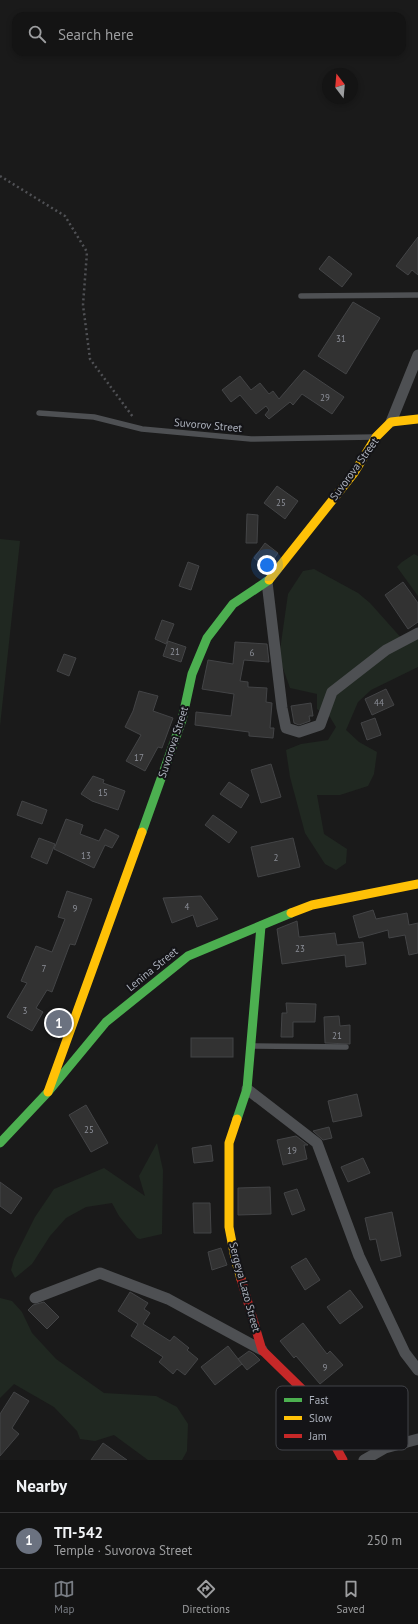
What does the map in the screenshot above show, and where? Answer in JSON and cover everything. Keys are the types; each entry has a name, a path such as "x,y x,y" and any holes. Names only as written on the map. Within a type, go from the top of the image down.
{"street":[{"name":"Suvorova Street","path":"48,1092 182,720 192,674 207,638 233,604 267,582 354,473 376,437 391,422 418,355"},
{"path":"391,422 418,419"},
{"path":"267,582 282,708 286,728 299,732 320,726 332,692 386,650 418,634"},
{"name":"Lenina Street","path":"0,1143 48,1092 106,1022 188,956 312,905 418,884"},
{"name":"Sergeya Lazo Street","path":"261,926 247,1089 228,1143 229,1227 235,1258 262,1350 299,1386"},
{"path":"247,1089 317,1143 359,1256 405,1353 418,1370"},
{"path":"35,1298 100,1273 168,1299 262,1350"},
{"path":"408,1442 418,1439"},
{"name":"Sergeya Lazo Street","path":"337,1450 343,1460"},
{"path":"364,1460 382,1450"}],"lane":[{"path":"300,296 418,295"},
{"name":"Suvorov Street","path":"39,413 94,416 142,429 251,439 376,437"},
{"path":"250,1046 346,1047"}],"path":[{"path":"0,176 64,216 87,252 83,305 90,359 142,429"}],"shaded area":[{"path":"0,539 20,541 0,726"},
{"path":"414,554 418,556 418,596 397,567"},
{"path":"314,569 358,593 370,603 403,640 418,635 418,667 371,690 358,702 346,730 359,742 377,752 374,774 368,786 340,795 317,795 324,834 347,849 346,863 336,870 325,864 305,833 290,777 286,750 301,744 328,740 336,727 330,717 317,709 317,694 290,688 279,657 288,594 303,571"},
{"path":"157,1143 163,1170 162,1234 140,1239 137,1238 119,1216 112,1203 86,1207 66,1218 50,1236 32,1264 15,1278 11,1270 14,1259 35,1217 54,1189 104,1168 145,1196 139,1176"},
{"path":"0,1298 12,1301 22,1312 32,1333 56,1359 104,1393 156,1396 177,1407 188,1424 187,1451 182,1460 148,1460 114,1435 95,1441 80,1439 77,1431 54,1407 14,1384 0,1398"}],"building":[{"path":"418,237 418,275 412,270 408,275 396,266"},
{"path":"329,256 352,274 342,287 319,269"},
{"path":"353,302 380,318 346,374 318,356"},
{"path":"304,370 344,397 332,414 302,394 293,405 290,402 269,419 265,415 269,410 266,406 256,414 240,395 231,402 222,390 240,376 251,390 260,383 269,394 273,391 279,399"},
{"path":"277,486 298,501 285,519 264,503"},
{"path":"247,514 258,515 257,543 246,543"},
{"path":"265,543 278,553 267,568 254,558"},
{"path":"188,562 199,566 191,590 179,586"},
{"path":"403,582 418,603 418,622 408,629 385,595"},
{"path":"162,620 174,624 166,644 155,639"},
{"path":"168,641 186,647 181,662 163,656"},
{"path":"235,642 267,644 269,662 244,660 240,681 248,682 248,687 267,688 266,702 272,703 270,728 274,728 273,738 249,736 249,732 195,725 196,712 231,716 234,694 202,689 208,660 233,664"},
{"path":"64,654 76,658 69,676 57,671"},
{"path":"386,689 394,705 372,715 365,699"},
{"path":"139,691 158,696 153,711 173,718 162,748 158,747 145,771 126,761 141,735 125,727 133,711"},
{"path":"311,703 313,716 309,716 310,721 299,725 294,723 291,706"},
{"path":"375,718 381,735 367,740 361,723"},
{"path":"271,764 281,797 261,803 251,770"},
{"path":"93,776 104,780 103,783 125,791 118,810 92,801 81,794"},
{"path":"229,782 249,795 241,808 220,794"},
{"path":"22,801 47,810 42,824 17,815"},
{"path":"213,815 237,832 229,843 205,825"},
{"path":"66,819 83,825 80,834 99,841 105,829 119,836 112,848 105,845 94,868 54,849"},
{"path":"39,838 55,844 47,864 31,857"},
{"path":"293,838 300,867 258,877 251,847"},
{"path":"67,891 92,899 75,945 70,944 52,992 47,990 36,1008 43,1012 32,1031 7,1017 27,983 21,981 36,946 52,952 65,919 58,917"},
{"path":"201,896 218,919 197,927 193,915 172,923 163,898"},
{"path":"373,910 376,919 407,913 409,925 418,923 418,953 409,955 405,935 389,938 388,930 359,938 353,916"},
{"path":"297,921 299,937 335,933 337,945 363,942 366,964 346,967 345,955 282,964 277,929"},
{"path":"286,1003 316,1004 315,1022 293,1022 293,1037 281,1037 282,1013 287,1013"},
{"path":"339,1016 340,1026 350,1025 350,1044 325,1043 324,1017"},
{"path":"191,1038 233,1038 233,1057 191,1057"},
{"path":"357,1094 362,1116 333,1122 328,1101"},
{"path":"86,1105 108,1143 91,1152 69,1115"},
{"path":"329,1127 332,1138 323,1140 313,1131"},
{"path":"296,1136 308,1145 304,1145 307,1159 283,1165 277,1140"},
{"path":"211,1145 213,1161 194,1163 192,1148"},
{"path":"363,1158 370,1173 348,1182 341,1167"},
{"path":"0,1182 22,1198 11,1214 0,1206"},
{"path":"270,1187 271,1214 238,1215 238,1188"},
{"path":"297,1189 305,1210 292,1215 284,1193"},
{"path":"193,1203 210,1203 211,1233 194,1233"},
{"path":"392,1212 401,1256 381,1261 376,1239 370,1240 365,1218"},
{"path":"221,1248 227,1265 212,1270 208,1252"},
{"path":"306,1258 320,1280 305,1290 291,1267"},
{"path":"350,1290 363,1307 340,1324 327,1307"},
{"path":"130,1292 148,1303 144,1309 150,1313 143,1324 170,1341 174,1336 189,1348 187,1350 198,1359 185,1375 177,1369 173,1374 159,1362 163,1357 131,1336 138,1324 118,1311"},
{"path":"44,1302 59,1317 47,1329 28,1310 33,1305"},
{"path":"303,1323 327,1354 330,1351 343,1365 320,1384 296,1356 294,1358 280,1341"},
{"path":"228,1346 242,1364 215,1385 201,1367"},
{"path":"249,1351 260,1360 247,1370 238,1359"},
{"path":"14,1392 29,1401 12,1428 19,1434 0,1456 0,1414"},
{"path":"103,1443 127,1460 91,1460"}],"traffic: fast":[{"path":"142,832 182,720 192,674 207,638 233,604 269,580"},
{"path":"0,1143 48,1092 106,1022 188,956 291,913"},
{"path":"237,1119 247,1089 261,926"}],"traffic: slow":[{"path":"269,580 354,473 376,437 391,422 418,419"},
{"path":"48,1092 142,832"},
{"path":"291,913 312,905 418,884"},
{"path":"237,1119 229,1143 229,1227 241,1279"}],"traffic: jam":[{"path":"241,1279 262,1350 299,1386"},
{"path":"337,1450 343,1460"}],"place":[{"name":"ТП-542","path":"59,1023"}]}
